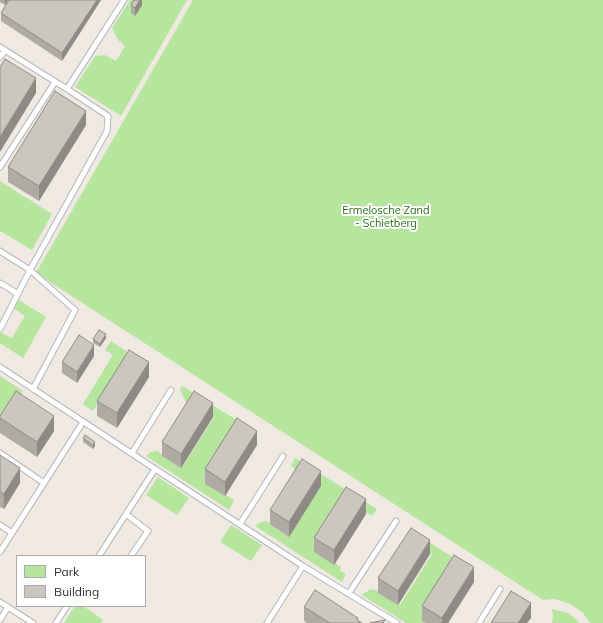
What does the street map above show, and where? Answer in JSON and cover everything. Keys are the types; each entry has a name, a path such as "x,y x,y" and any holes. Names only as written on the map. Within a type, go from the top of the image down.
{"lane":[{"path":"67,89 124,0"},
{"path":"0,57 2,48 108,116 107,130 18,294 2,319 0,329"},
{"path":"0,167 55,82"},
{"path":"0,251 30,270 75,310 33,389"},
{"path":"0,283 18,294"},
{"path":"0,367 303,566 397,623"},
{"path":"132,453 170,390"},
{"path":"0,552 83,422"},
{"path":"0,453 44,483"},
{"path":"240,524 283,456"},
{"path":"100,555 155,469"},
{"path":"126,514 148,531 132,555"},
{"path":"348,593 396,521"},
{"path":"0,525 12,533"},
{"path":"267,623 303,566"},
{"path":"479,623 500,589"},
{"path":"0,602 33,623"},
{"path":"0,620 8,607"},
{"path":"56,623 66,607"}],"green space":[{"path":"130,0 187,0 121,116 75,87 95,56 105,55 116,61 125,46 118,40 112,28"},
{"name":"Ermelosche Zand - Schietberg","path":"193,0 603,0 603,623 590,623 583,613 572,605 554,599 543,600 36,273"},
{"path":"0,181 52,214 32,250 0,231"},
{"path":"14,297 46,317 23,358 0,343 0,332 12,338 25,316 9,305"},
{"path":"111,341 129,353 93,411 83,404 113,355 105,350"},
{"path":"0,376 23,391 0,429"},
{"path":"182,386 243,424 205,482 234,500 229,510 146,456 151,452 157,451 182,467 214,417 193,403 192,406 186,402 180,390"},
{"path":"295,458 377,509 372,516 348,501 316,551 341,567 340,571 346,574 342,582 255,526 266,521 271,523 320,485 291,466"},
{"path":"158,477 189,498 177,515 146,495"},
{"path":"231,525 262,545 251,561 220,542"},
{"path":"410,530 474,571 474,581 456,568 427,623 406,623 362,595 369,590 374,589 400,605 432,554 411,541"},
{"path":"74,607 84,607 103,620 101,623 64,623"},
{"path":"552,609 568,613 579,623 552,623"}],"building":[{"path":"9,0 97,0 62,53 1,13"},
{"path":"134,0 140,0 135,8 131,5"},
{"path":"5,59 36,78 0,137 0,67"},
{"path":"55,91 86,111 39,186 8,167"},
{"path":"99,330 106,334 100,344 93,339"},
{"path":"79,335 94,345 77,372 62,362"},
{"path":"129,350 149,362 117,413 97,401"},
{"path":"16,391 54,416 37,442 0,418"},
{"path":"194,391 213,403 181,454 162,442"},
{"path":"237,418 257,431 225,482 205,469"},
{"path":"85,435 95,442 93,445 83,438"},
{"path":"0,455 20,468 4,494 0,492"},
{"path":"302,459 321,471 289,522 270,510"},
{"path":"346,487 366,499 334,550 314,538"},
{"path":"411,528 430,540 398,591 378,578"},
{"path":"454,555 474,567 442,618 422,606"},
{"path":"315,590 358,618 357,620 362,623 330,623 304,607"},
{"path":"511,591 531,603 518,623 491,623"},
{"path":"385,620 383,623 370,623"}]}
